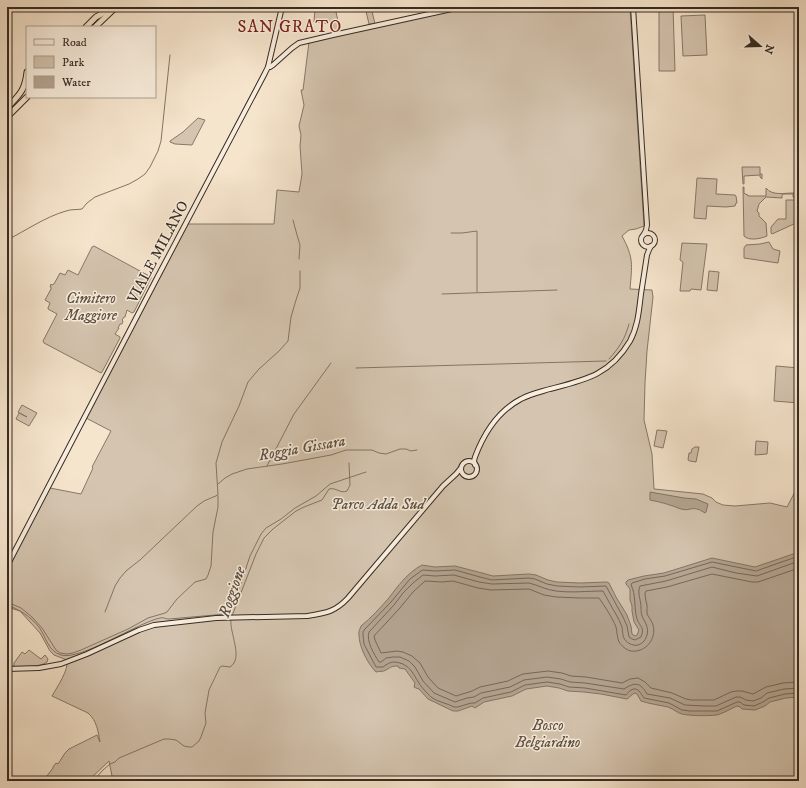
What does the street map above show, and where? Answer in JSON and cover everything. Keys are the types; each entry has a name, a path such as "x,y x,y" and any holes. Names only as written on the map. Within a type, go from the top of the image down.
{"highway":[{"path":"91,26 110,7"},
{"path":"96,26 116,7"},
{"path":"87,26 96,17 105,12"},
{"path":"7,108 23,90 26,82"},
{"path":"7,112 26,93"},
{"path":"7,117 26,97"}],"street":[{"name":"VIALE MILANO","path":"7,566 268,67 282,7"},
{"path":"268,67 272,66 299,43 333,34 461,7"},
{"path":"453,477 459,475 471,477 475,474 476,470 474,459 478,450 492,423 503,411 514,403 533,394 580,381 604,370 614,362 622,352 630,340 635,328 639,314 648,250 654,244 655,239 654,236 648,231 647,225 633,7"},
{"path":"270,58 279,60"},
{"path":"647,225 641,239 647,255"},
{"path":"644,234 650,233"},
{"path":"644,245 647,247 651,246"},
{"path":"7,669 50,667 76,659 150,626 216,618 307,616 322,614 337,607 348,598 443,486 453,477 466,461 473,458 478,450"},
{"path":"466,461 472,462 475,465"},
{"path":"461,468 461,472 464,476"}],"green space":[{"path":"312,7 335,7 340,31 334,32 333,24 314,22 315,9"},
{"path":"365,7 371,7 375,24 369,24"},
{"name":"Parco Adda Sud","path":"468,7 630,7 644,226 629,230 622,236 629,250 631,262 630,289 652,290 653,297 647,351 644,420 652,454 654,489 703,494 723,505 735,506 770,503 787,507 799,484 799,781 113,781 109,761 89,780 94,781 43,781 56,763 58,764 69,749 97,735 100,742 98,730 88,713 52,696 66,669 67,660 54,655 50,651 40,633 20,611 7,607 7,569 50,488 81,494 93,468 92,467 111,431 86,418 187,224 274,224 277,190 299,192 302,174 300,146 301,135 299,126 304,105 301,90 303,90 309,42"},
{"path":"659,7 673,7 675,71 659,71"},
{"path":"705,15 707,55 683,56 681,16"},
{"path":"198,118 205,120 192,145 175,144 170,142 183,132"},
{"path":"742,167 760,167 762,179 760,175 744,176 743,184"},
{"path":"697,178 717,179 716,194 735,195 737,203 735,206 707,206 706,219 694,218"},
{"path":"743,187 744,193 748,196 766,196 766,188 769,191 783,194 782,198 766,197 759,204 757,211 759,216 766,223 767,236 755,239 746,238 744,236"},
{"path":"795,193 795,197 793,197 793,194 783,194"},
{"path":"786,200 795,201 796,223 772,234 771,227 778,219 786,219"},
{"path":"769,242 773,249 780,251 778,263 744,258 744,248 746,245"},
{"path":"682,243 707,244 701,290 691,289 690,291 680,291 683,262 680,260"},
{"name":"Cimitero Maggiore","path":"94,246 151,277 134,312 132,313 127,310 125,317 122,320 122,324 120,324 115,334 120,338 101,373 44,343 43,341 57,314 48,309 50,303 45,300 51,289 51,284 54,284 60,273 65,275 68,270 78,275 92,247"},
{"path":"709,271 719,272 717,291 707,290"},
{"path":"776,366 799,368 799,403 774,401"},
{"path":"22,405 37,413 29,426 16,419 19,413 27,417 18,412"},
{"path":"657,430 667,431 663,448 654,446"},
{"path":"756,441 768,442 767,454 755,455"},
{"path":"699,447 696,462 688,460 689,453 691,453 692,449"},
{"path":"29,650 41,659 45,655 48,659 47,662 34,666 7,667 14,666 14,663 22,652 25,654"}],"water":[{"path":"650,492 696,499 708,504 706,512 705,513 697,509 684,510 650,500"},
{"path":"799,552 799,697 786,698 770,702 755,710 742,709 737,706 717,715 686,715 668,707 641,701 635,693 627,699 601,694 568,691 547,686 526,689 512,696 484,702 475,708 472,706 458,711 453,711 428,699 419,689 414,687 415,683 405,669 394,666 384,671 376,672 364,655 359,640 361,626 382,606 407,576 422,565 435,567 455,566 493,576 529,574 557,582 607,582 627,615 632,634 635,636 639,630 634,622 630,600 630,589 626,584 628,580 664,573 712,558 755,567"}],"waterway":[{"path":"7,240 58,214 68,210 82,209 95,197 129,184 145,174 158,151 161,141 170,55"},
{"path":"293,220 300,245 299,259"},
{"path":"451,233 477,231 477,292"},
{"path":"105,612 115,586 126,571 140,560 197,506 218,495 216,463 222,442 239,406 248,382 259,369 288,341 291,317 300,288 300,271"},
{"path":"442,294 557,290"},
{"path":"609,359 621,343 629,324"},
{"path":"356,368 606,361"},
{"path":"267,466 294,414 331,363"},
{"name":"Roggia Gissara","path":"218,484 232,474 247,469 331,455 346,450 372,450 386,454 400,449 411,451 417,450"},
{"name":"Roggione","path":"232,616 256,554 264,538 296,511 322,500 329,489 342,492 347,491 350,485 349,463"},
{"path":"7,605 29,617 39,627 50,647 61,655 70,655 95,647 150,621 160,618 169,619 226,614 238,592 250,556 261,534 266,528 295,508 316,496 330,484 366,472"},
{"path":"7,602 21,608 32,617 42,628 56,650 60,653 67,654 81,650 128,629 148,618 167,612 177,599 195,582 206,579 208,575 211,566 213,532 218,507 218,496"},
{"name":"Roggione","path":"93,781 103,770 119,758 164,739 176,740 184,746 189,747 192,747 199,741 206,723 205,713 209,690 220,667 230,667 236,658 231,619"}],"district":[{"name":"SAN GRATO","path":"290,27"}],"park label":[{"name":"Bosco Belgiardino","path":"548,734"}]}
